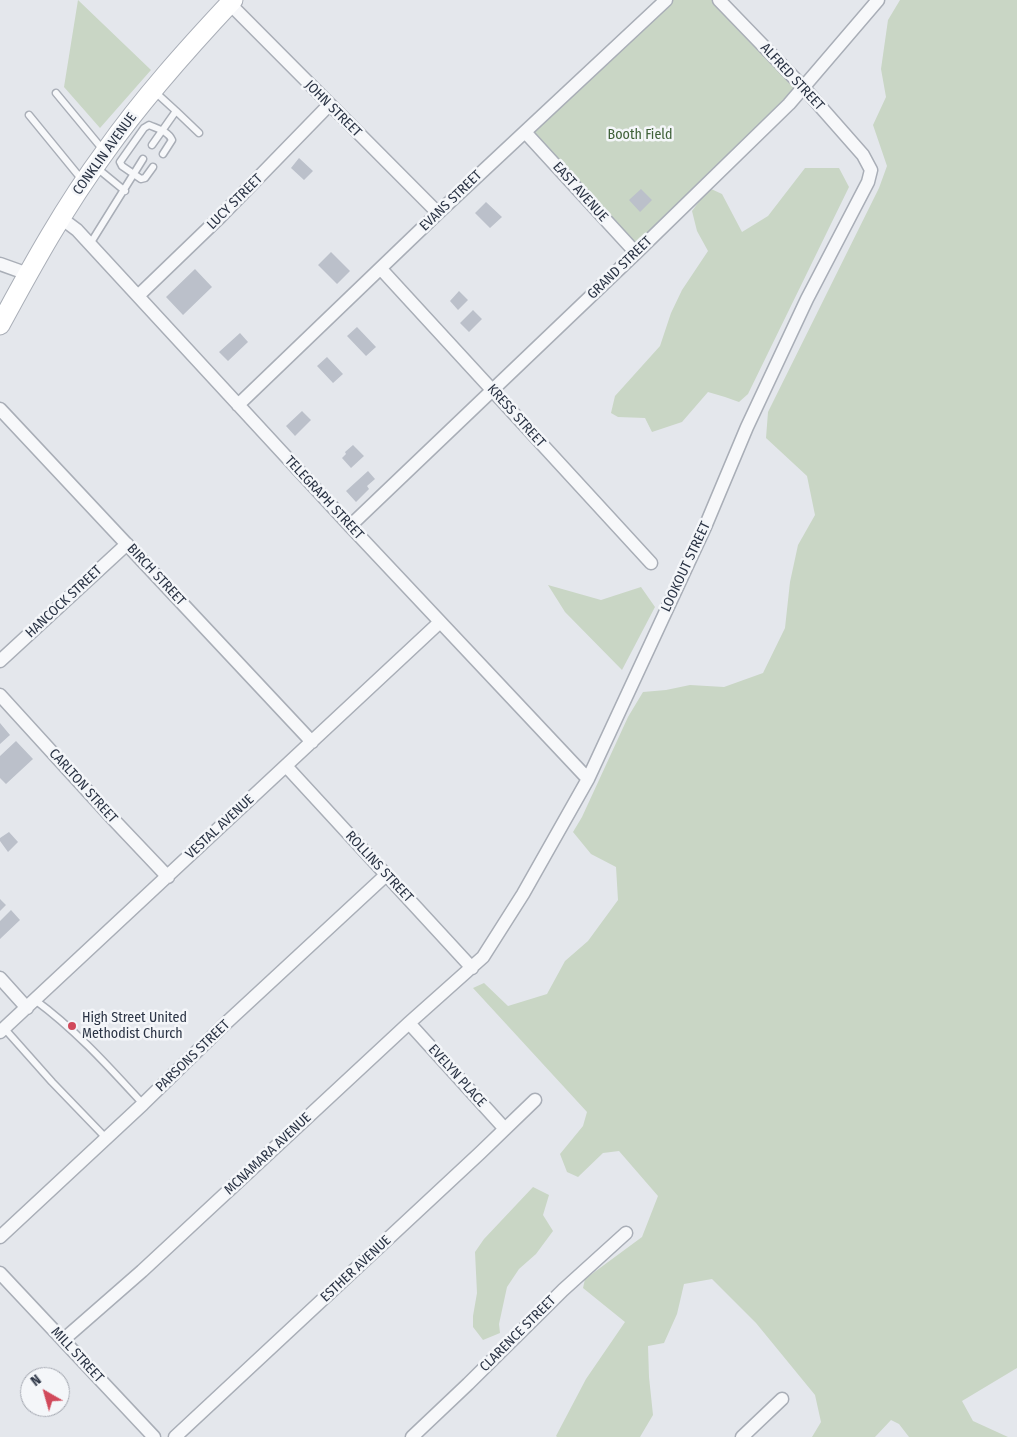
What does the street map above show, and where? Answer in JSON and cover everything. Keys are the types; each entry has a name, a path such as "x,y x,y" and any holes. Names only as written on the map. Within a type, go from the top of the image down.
{"main road":[{"name":"CONKLIN AVENUE","path":"0,325 61,218 99,159 153,90 230,1"}],"street":[{"name":"EVANS STREET","path":"238,405 438,213 666,0"},
{"name":"ALFRED STREET","path":"719,0 804,88 863,155"},
{"name":"GRAND STREET","path":"350,526 789,104 878,0"},
{"name":"JOHN STREET","path":"230,1 329,105 438,213"},
{"name":"LUCY STREET","path":"138,296 220,218 329,105"},
{"name":"EAST AVENUE","path":"525,132 636,253"},
{"name":"LOOKOUT STREET","path":"472,968 484,957 523,894 588,779 705,527 759,402 807,299 868,182 871,170 863,155"},
{"name":"TELEGRAPH STREET","path":"61,218 74,226 350,526 588,779"},
{"path":"0,264 28,274"},
{"name":"KRESS STREET","path":"381,269 651,563"},
{"name":"BIRCH STREET","path":"0,409 312,742"},
{"name":"HANCOCK STREET","path":"0,661 127,544"},
{"name":"VESTAL AVENUE","path":"2,1030 440,622"},
{"name":"CARLTON STREET","path":"0,695 168,877"},
{"name":"ROLLINS STREET","path":"286,766 472,968"},
{"name":"PARSONS STREET","path":"0,1238 225,1024 386,875"},
{"name":"MCNAMARA AVENUE","path":"63,1340 142,1271 409,1023 472,968"},
{"path":"0,978 31,1004"},
{"name":"EVELYN PLACE","path":"409,1023 505,1128"},
{"name":"ESTHER AVENUE","path":"175,1437 466,1167 535,1100"},
{"name":"CLARENCE STREET","path":"416,1436 563,1290 626,1233"},
{"name":"MILL STREET","path":"0,1274 154,1437"},
{"path":"742,1437 782,1399"}],"lane":[{"path":"153,90 199,133"},
{"path":"56,93 99,159 124,191"},
{"path":"152,145 176,111"},
{"path":"29,115 84,182"},
{"path":"153,167 145,178 141,179 122,166 120,162 144,128 149,125 162,130 172,140 163,154"},
{"path":"90,244 143,160"},
{"path":"31,1004 53,1014 83,1040 143,1104"},
{"path":"2,1030 106,1138"}],"green space":[{"path":"78,0 151,70 100,128 64,87"},
{"name":"Booth Field","path":"672,0 713,0 798,90 636,247 531,132"},
{"path":"900,0 1017,0 1017,1368 962,1401 973,1421 1008,1437 909,1437 899,1424 891,1420 875,1437 812,1437 821,1422 815,1395 756,1323 712,1279 684,1284 677,1314 664,1343 648,1346 653,1415 640,1437 557,1437 586,1379 625,1322 583,1288 585,1279 642,1237 658,1196 619,1151 603,1153 578,1177 567,1172 560,1154 583,1126 587,1112 473,988 484,983 508,1006 547,994 565,961 588,941 618,900 616,867 591,854 573,832 582,817 628,717 643,692 690,685 724,687 763,673 785,628 790,582 798,545 815,515 807,476 766,438 768,412 879,188 887,166 873,125 886,97 881,69 888,20"},
{"path":"805,168 839,168 849,187 748,394 739,402 708,392 682,422 652,432 645,418 618,417 611,413 615,396 660,346 671,313 682,290 708,251 697,231 692,211 709,188 722,194 742,232 768,216"},
{"path":"548,585 601,600 641,587 655,607 622,670 565,612"},
{"path":"533,1187 549,1195 543,1215 553,1231 536,1254 519,1269 507,1287 499,1324 500,1333 483,1340 473,1327 477,1293 475,1252 484,1239"}],"building":[{"path":"299,158 313,171 304,180 291,168"},
{"path":"641,189 652,200 640,212 629,200"},
{"path":"486,202 502,217 490,228 475,213"},
{"path":"331,252 350,271 337,284 318,265"},
{"path":"195,269 212,287 183,315 166,297"},
{"path":"459,291 468,300 458,310 450,301"},
{"path":"473,310 482,319 469,332 460,323"},
{"path":"357,327 376,347 366,356 347,336"},
{"path":"240,333 248,342 228,361 219,352"},
{"path":"327,357 343,374 333,383 317,366"},
{"path":"302,411 311,420 295,436 286,426"},
{"path":"353,445 364,456 351,468 342,458 346,454 345,452"},
{"path":"368,471 375,479 367,486 369,489 356,502 346,491"},
{"path":"0,723 10,735 0,744"},
{"path":"16,741 33,759 6,784 0,778 0,756"},
{"path":"9,832 18,842 8,852 0,838"},
{"path":"0,899 6,905 0,911"},
{"path":"11,910 20,920 0,939 0,921"}],"place":[{"name":"High Street United Methodist Church","path":"72,1026"}]}
